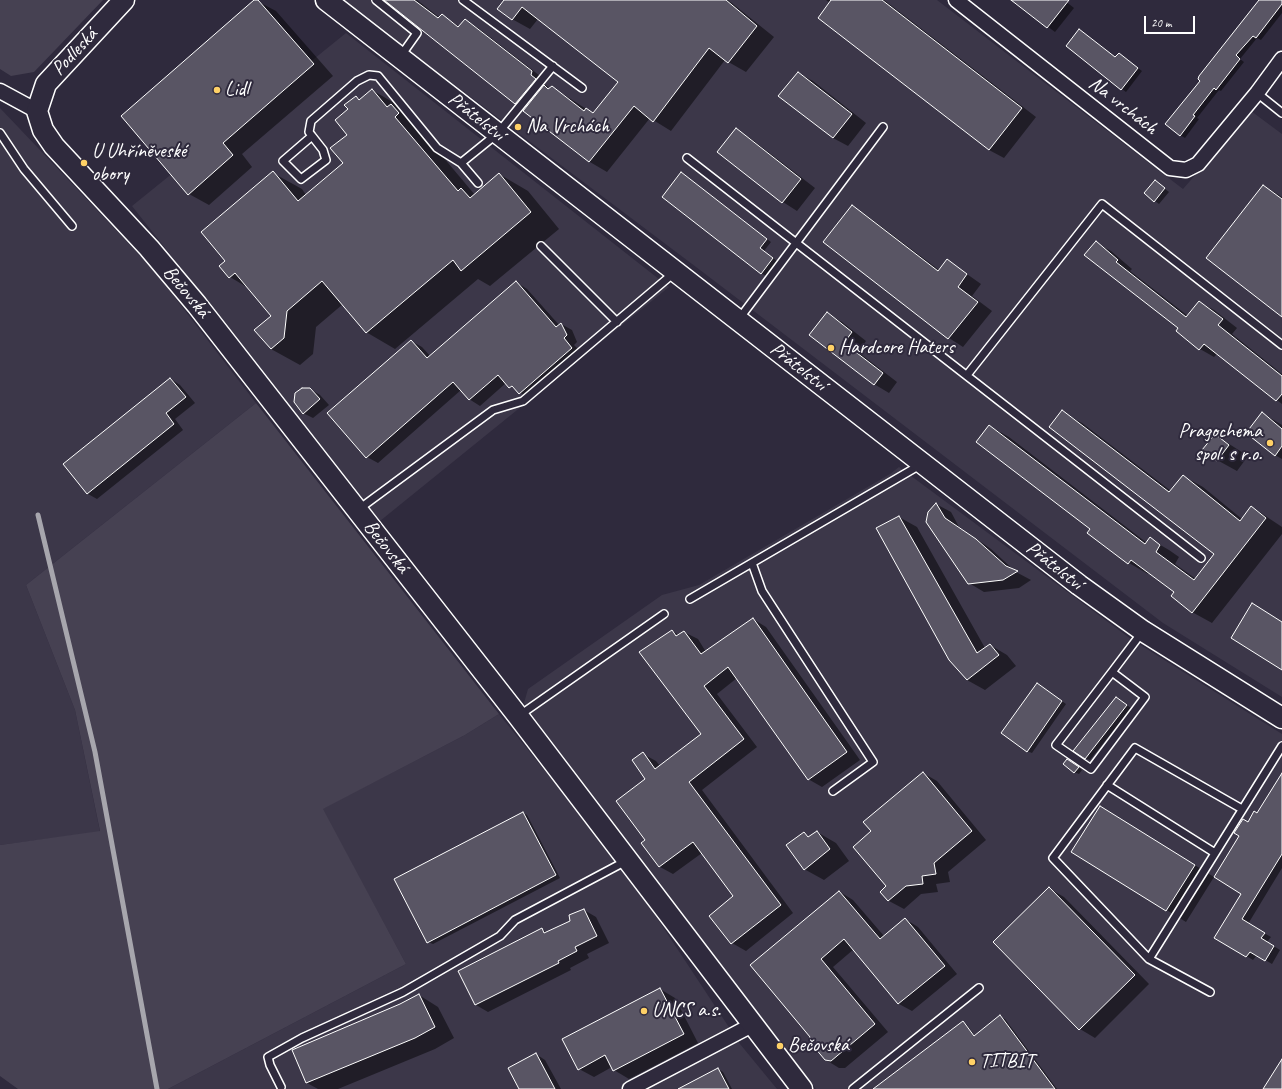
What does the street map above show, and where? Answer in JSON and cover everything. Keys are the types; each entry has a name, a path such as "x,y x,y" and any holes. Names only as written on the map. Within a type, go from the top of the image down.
{"street":[{"name":"Podleská","path":"37,111 40,97 53,75 124,0"},
{"name":"Přátelství","path":"326,0 1079,585 1143,631 1282,718"},
{"name":"Na vrchách","path":"956,0 1170,168 1186,170 1198,164 1257,93 1282,59"},
{"path":"0,92 37,111"},
{"name":"Bečovská","path":"37,111 43,130 54,146 149,248 197,305 518,716 802,1089"},
{"path":"630,1089 754,1024"}],"lane":[{"path":"376,0 417,33 400,57"},
{"path":"462,0 582,88"},
{"path":"461,163 498,133 553,66"},
{"path":"312,136 283,161 301,179 326,160 324,150 309,132 311,121 357,81 369,75 378,76 436,148 461,163 478,183"},
{"path":"1257,93 1282,113"},
{"path":"738,320 884,126"},
{"path":"0,133 24,169 72,226"},
{"path":"686,158 1201,558"},
{"path":"967,375 1102,204 1282,345"},
{"path":"541,246 617,322"},
{"path":"357,510 493,410 523,401 675,272"},
{"path":"690,599 922,464"},
{"path":"752,563 762,591 873,762 833,791"},
{"path":"518,716 664,614"},
{"path":"1112,672 1146,697 1091,769 1056,745 1143,631"},
{"path":"1149,959 1282,746"},
{"path":"1210,992 1149,959 1053,858 1135,748 1242,810"},
{"path":"1107,785 1215,853"},
{"path":"281,1087 270,1065 268,1057 302,1038 403,992 500,936 515,920 628,860"},
{"path":"853,1089 978,988"}],"shaded area":[{"path":"0,0 103,0 34,72 11,76 0,69"},
{"path":"342,0 937,0 1183,189 1251,111 1282,134 1282,697 1163,623 700,270"},
{"path":"346,33 669,287 380,521 132,206"},
{"path":"0,108 153,269 256,403 26,585 75,710 100,832 0,845"},
{"path":"256,403 499,714 465,735 323,809 406,964 168,1089 18,1089 0,1076 0,845 100,831 75,710 26,585"},
{"path":"899,467 1131,639 1282,734 1282,1089 816,1089 528,710 524,703 528,689 662,595 699,585 890,474"},
{"path":"499,714 626,871 740,1044 777,1089 168,1089 406,964 322,809 465,735"}],"building":[{"name":"Lidl","path":"254,0 258,0 314,64 223,143 233,155 188,195 121,116"},
{"path":"384,0 414,0 438,18 442,14 458,27 465,19 532,71 531,75 536,79 515,104"},
{"path":"504,0 726,0 757,26 728,63 709,48 653,122 634,106 589,162 523,111 544,85 548,89 552,86 584,111 586,108 593,113 618,82 522,7 512,20 497,9"},
{"path":"831,0 882,0 1022,108 989,150 818,18"},
{"path":"1011,0 1069,0 1047,28"},
{"path":"1259,0 1282,0 1282,4 1256,38 1253,36 1236,55 1240,59 1216,90 1214,88 1193,115 1195,116 1180,136 1165,124 1200,81 1198,79 1199,76"},
{"path":"1079,29 1115,57 1119,53 1138,68 1121,90 1066,46"},
{"path":"798,72 852,114 833,138 778,96"},
{"path":"372,89 387,107 391,104 399,113 395,117 458,191 461,188 470,198 499,173 531,212 461,271 453,260 366,333 322,281 287,311 284,338 271,349 254,330 271,316 235,273 229,278 219,266 225,261 201,232 273,171 298,201 343,163 330,148 347,135 335,120 348,109 344,105 356,96 359,100"},
{"path":"736,128 801,179 782,203 717,152"},
{"path":"681,172 767,239 760,248 773,258 761,274 662,197"},
{"path":"1155,180 1165,188 1154,202 1144,193"},
{"path":"1263,185 1282,199 1282,317 1206,258"},
{"path":"852,205 938,271 947,259 967,274 958,287 978,302 948,339 823,242"},
{"path":"1096,241 1118,260 1116,262 1186,317 1199,301 1223,319 1218,325 1282,376 1282,394 1276,401 1204,344 1199,350 1176,331 1178,328 1084,255"},
{"path":"516,281 556,327 561,323 567,335 564,338 572,348 519,394 512,386 509,388 498,375 469,400 453,382 366,458 327,413 411,340 427,358"},
{"path":"827,312 852,332 844,343 883,373 874,385 809,335"},
{"path":"170,378 186,397 166,413 174,424 87,494 63,464"},
{"path":"302,388 310,388 320,399 303,414 294,402 295,393"},
{"path":"1062,410 1169,492 1183,475 1240,521 1251,506 1266,518 1192,613 1171,596 1174,592 1131,560 1128,564 1087,533 1090,529 976,442 989,425 1145,544 1150,537 1160,545 1156,552 1194,580 1214,554 1049,427"},
{"name":"Pragochema spol. s r.o.","path":"1262,412 1282,429 1282,446 1275,456 1246,433"},
{"path":"1215,434 1229,445 1217,461 1202,450"},
{"path":"936,503 945,518 976,539 1006,566 1018,571 1003,580 968,584 926,522 928,512"},
{"path":"899,516 977,653 990,644 999,655 967,680 949,660 876,528"},
{"path":"1252,603 1282,622 1282,670 1231,638"},
{"path":"753,618 847,752 808,780 728,667 704,686 744,739 689,782 781,905 731,944 709,916 733,896 693,842 659,867 641,843 645,840 616,801 645,779 632,760 643,752 655,769 701,734 639,652 672,630 676,636 684,631 701,654"},
{"path":"1037,683 1062,701 1027,752 1001,733"},
{"path":"1116,697 1127,705 1085,759 1073,751"},
{"path":"1067,759 1079,767 1074,773 1063,764"},
{"path":"923,772 972,831 934,863 936,874 922,876 923,884 906,886 888,901 880,892 886,886 853,847 871,831 863,822"},
{"path":"1282,773 1282,854 1242,919 1265,933 1261,938 1274,946 1265,961 1250,952 1246,957 1214,938 1241,894 1214,877 1239,836 1234,833 1243,819 1248,822 1254,811 1257,813"},
{"path":"1100,806 1195,865 1166,911 1071,852"},
{"path":"523,812 556,875 427,943 394,879"},
{"path":"817,831 830,849 804,870 786,845 804,832 808,837"},
{"path":"1049,887 1135,975 1079,1030 993,942"},
{"path":"839,891 880,939 905,918 945,966 898,1004 844,939 821,959 875,1024 831,1061 825,1060 810,1042 810,1037 750,965"},
{"path":"584,909 597,936 575,947 577,951 558,961 559,963 475,1005 458,971 542,928 544,933 570,921 569,915"},
{"name":"UNCS a.s.","path":"660,988 684,1034 613,1071 605,1055 578,1070 562,1039"},
{"path":"419,994 435,1027 415,1038 306,1083 292,1050 400,1004"},
{"name":"TITBIT","path":"1000,1015 1055,1089 873,1089 963,1021 974,1036"},
{"path":"536,1053 555,1089 519,1089 508,1068"},
{"path":"1282,1059 1282,1089 1263,1089"},
{"path":"718,1068 729,1089 678,1089"}],"waterway":[{"path":"38,515 95,752 157,1089"}],"place":[{"name":"Lidl","path":"217,90"},
{"name":"Na Vrchách","path":"518,127"},
{"name":"U Uhříněveské obory","path":"84,163"},
{"name":"Hardcore Haters","path":"831,348"},
{"name":"Pragochema spol. s r.o.","path":"1270,443"},
{"name":"UNCS a.s.","path":"644,1011"},
{"name":"Bečovská","path":"780,1046"},
{"name":"TITBIT","path":"972,1062"}]}
